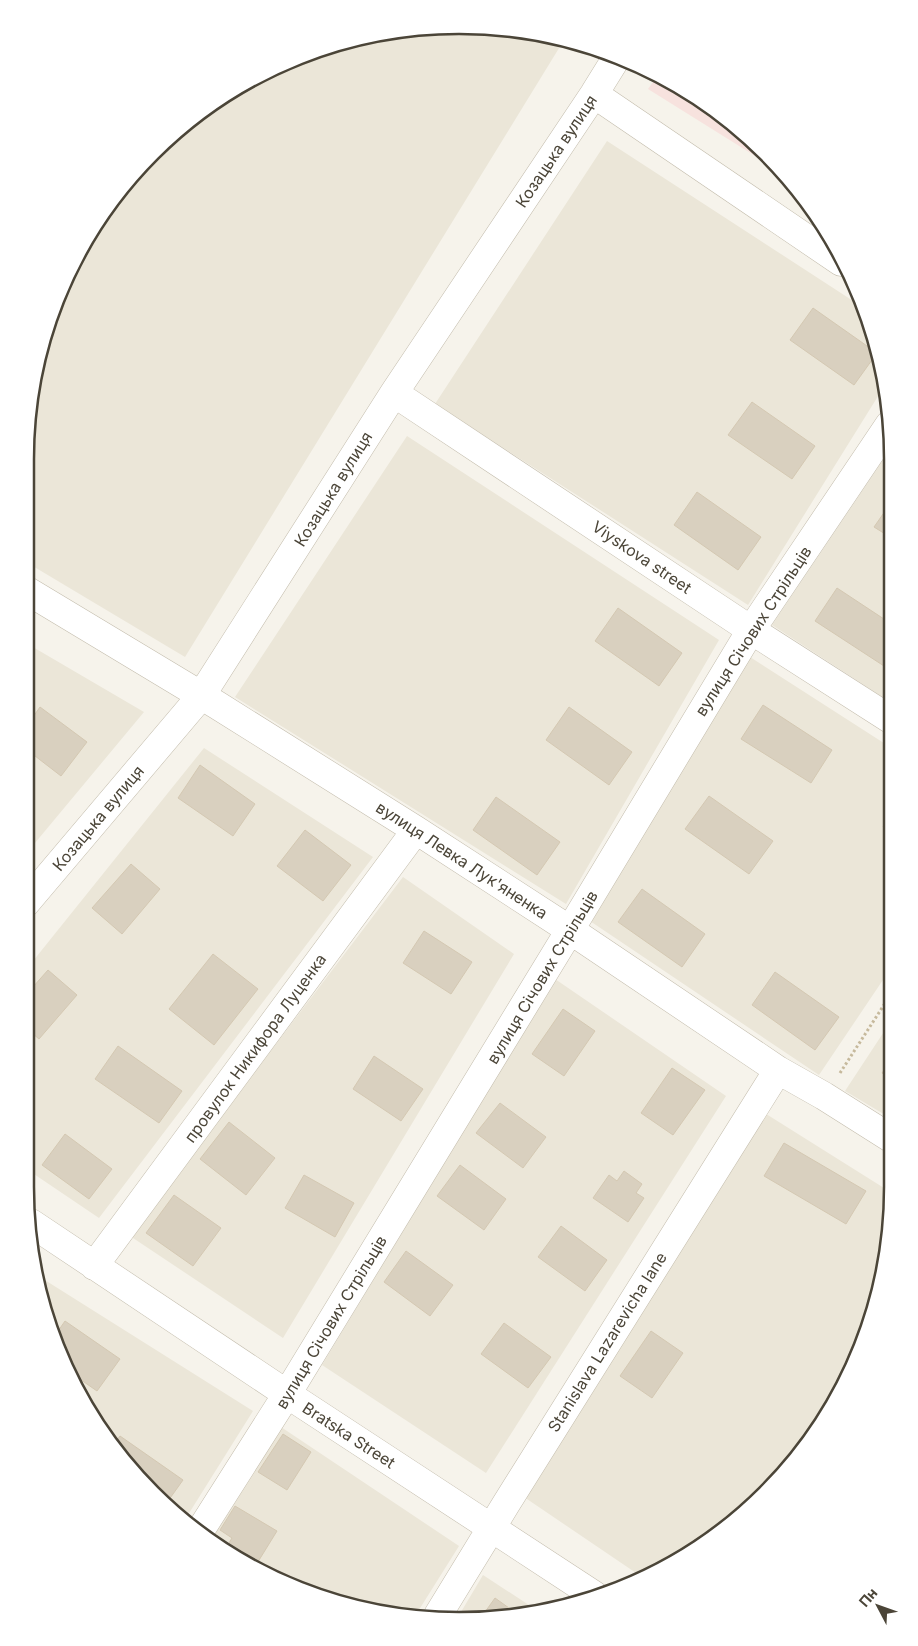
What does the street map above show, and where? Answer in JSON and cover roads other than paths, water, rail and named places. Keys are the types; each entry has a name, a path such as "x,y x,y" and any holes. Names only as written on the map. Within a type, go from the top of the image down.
{"street":[{"name":"Козацька вулиця","path":"34,893 201,696 394,393 614,63"},
{"path":"594,94 832,255"},
{"name":"Viyskova street","path":"394,393 750,630 884,715"},
{"name":"вулиця Січових Стрільців","path":"203,1527 288,1394 750,630 883,435"},
{"name":"вулиця Левка Лук'яненка","path":"34,595 416,830 570,930 778,1070 824,1096 884,1135"},
{"name":"провулок Никифора Луценка","path":"94,1266 416,830"},
{"name":"Stanislava Lazarevicha lane","path":"440,1611 778,1070"},
{"name":"Bratska Street","path":"36,1226 589,1592"}]}
